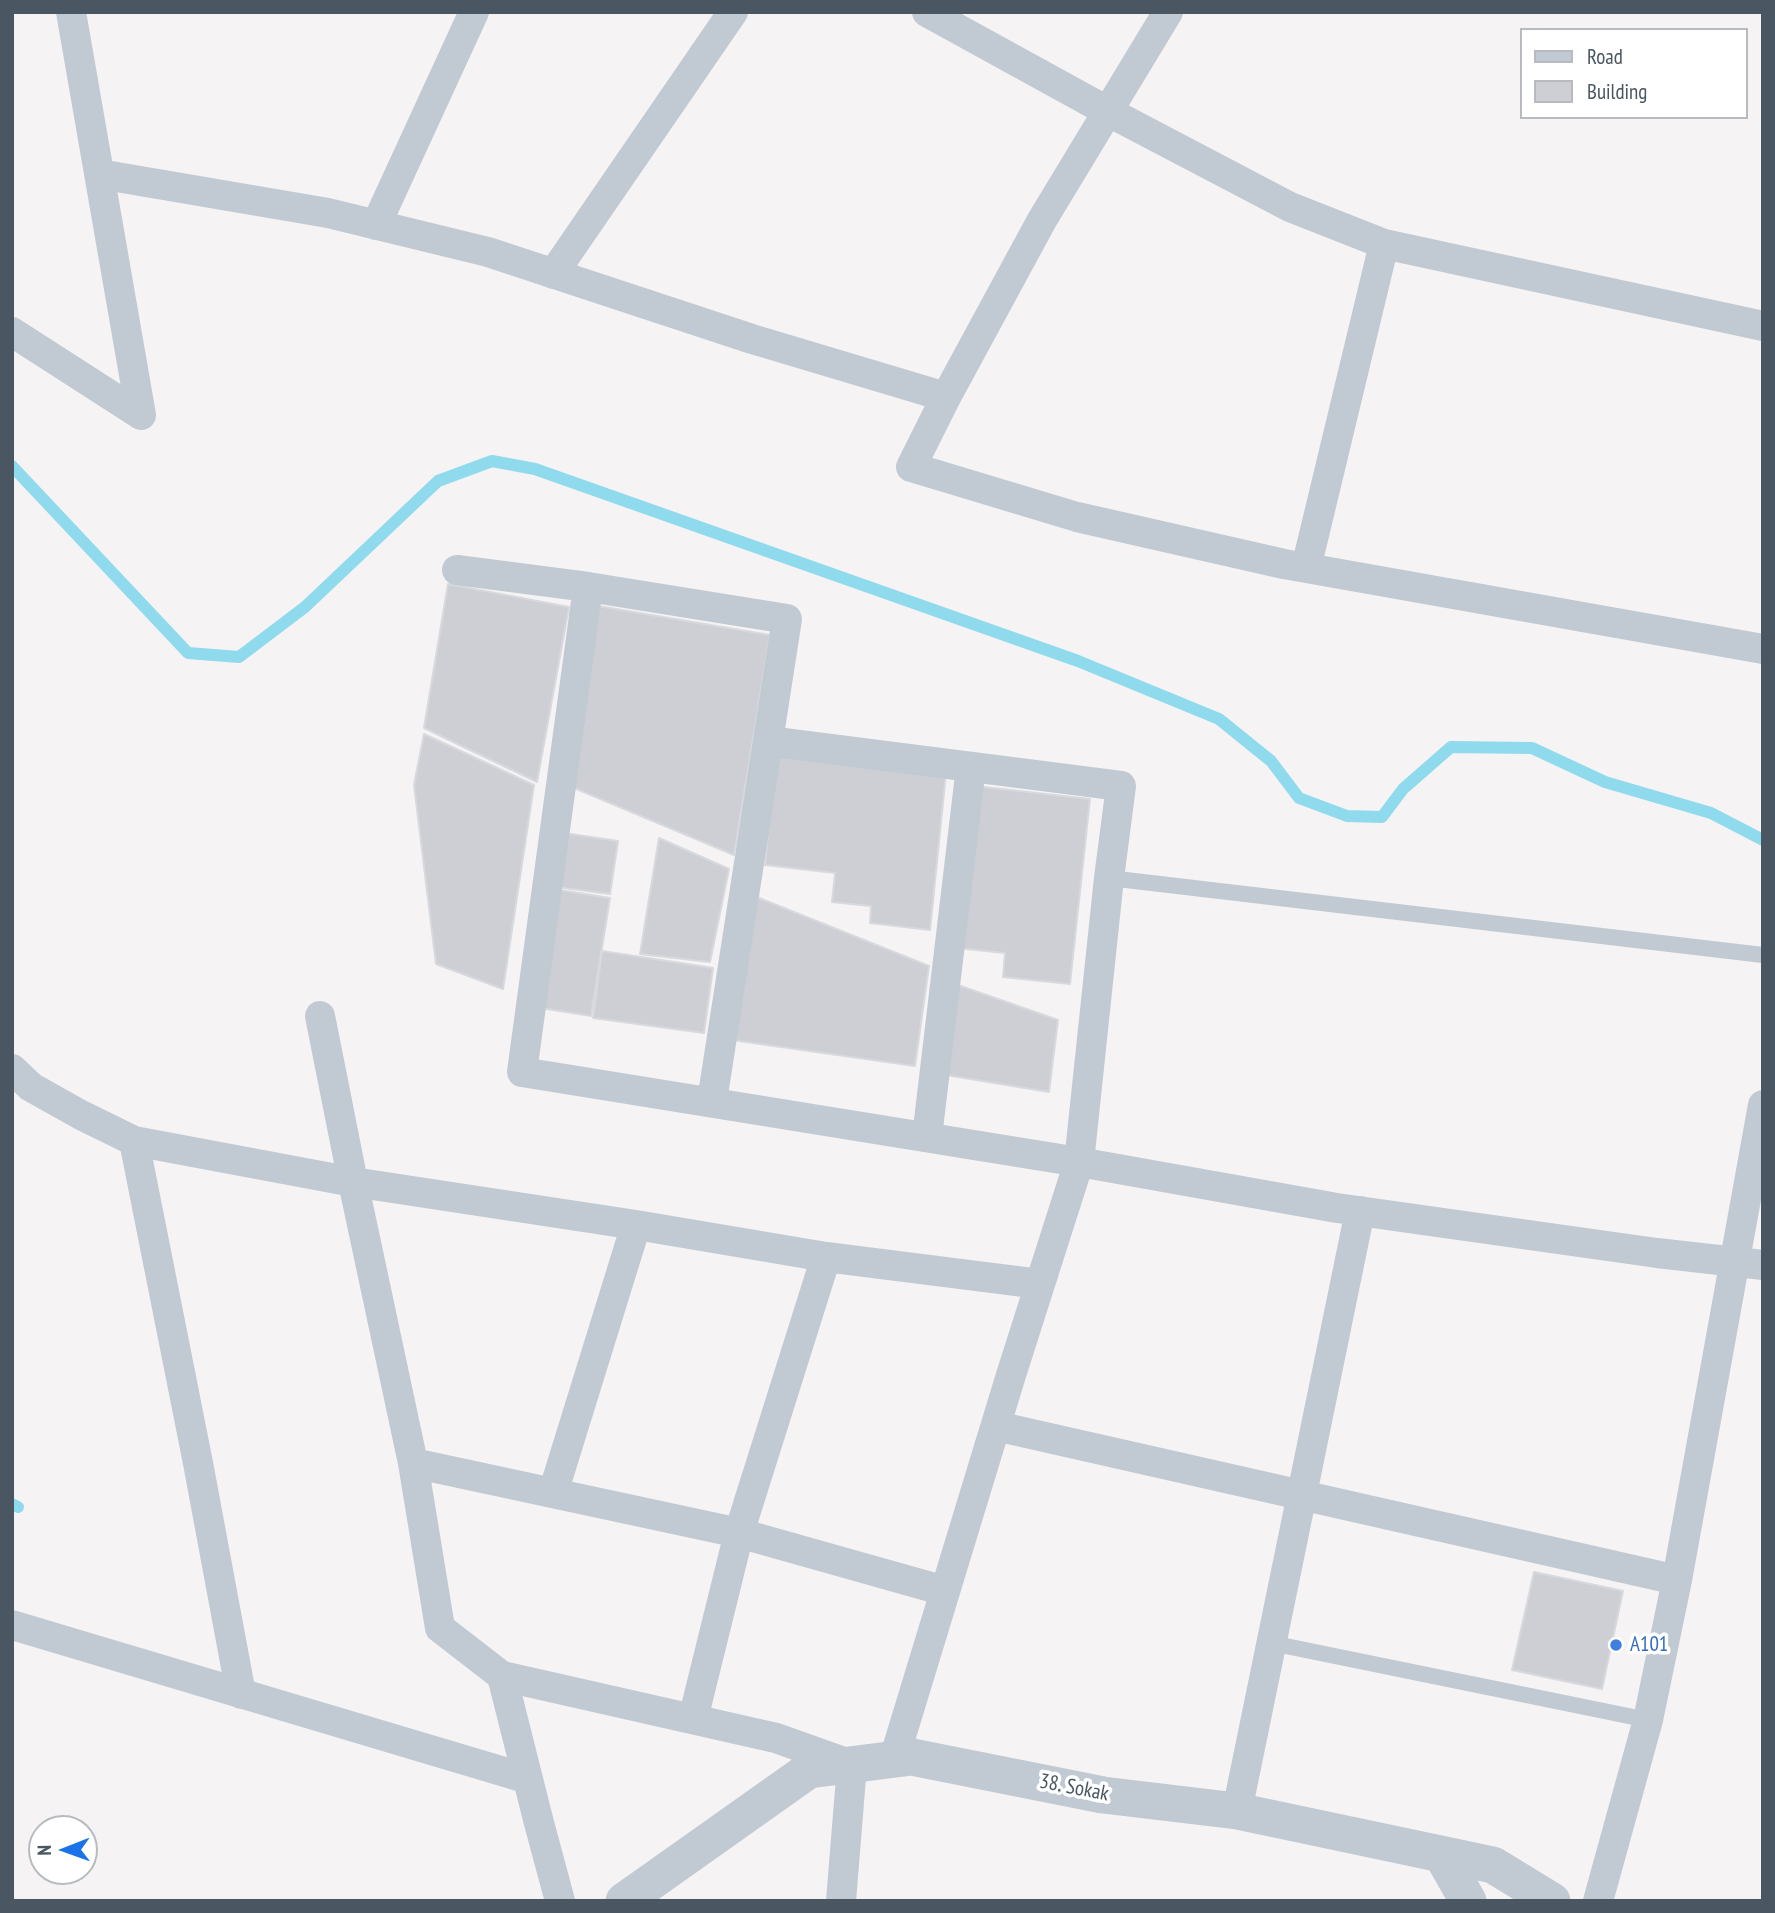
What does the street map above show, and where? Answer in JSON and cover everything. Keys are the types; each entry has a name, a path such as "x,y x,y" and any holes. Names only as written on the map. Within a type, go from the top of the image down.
{"street":[{"path":"12,332 141,415 71,12"},
{"path":"376,225 474,12"},
{"path":"553,274 733,12"},
{"path":"927,12 1107,111 1290,206 1384,244 1763,326"},
{"path":"1168,12 1042,220 911,467 1077,517 1306,568 1763,649"},
{"path":"99,174 328,213 488,252 752,339 946,397"},
{"path":"1306,568 1384,244"},
{"path":"457,570 588,587 788,619 712,1101"},
{"path":"588,587 522,1072 712,1101 1360,1211 1749,1264"},
{"path":"768,741 1121,786 1079,1162 894,1759"},
{"path":"927,1137 971,767"},
{"path":"320,1016 413,1463 440,1629 502,1676 776,1738 852,1765 841,1901"},
{"path":"12,1069 31,1087 134,1141 353,1182 826,1257 1040,1284"},
{"path":"1598,1901 1648,1720 1749,1264 1763,1105"},
{"path":"134,1141 241,1693"},
{"path":"1237,1811 1360,1211"},
{"path":"554,1493 636,1225"},
{"path":"693,1719 739,1533 826,1257"},
{"path":"996,1426 1677,1580"},
{"path":"413,1463 739,1533 945,1591"},
{"path":"12,1625 528,1779"},
{"path":"502,1676 561,1901"},
{"name":"38. Sokak","path":"624,1901 809,1770 912,1756 1103,1795 1237,1811 1493,1866 1552,1901"},
{"path":"1442,1855 1468,1901"}],"lane":[{"path":"1109,878 1763,955"},
{"path":"1271,1643 1648,1720"}],"building":[{"path":"448,584 569,607 537,782 424,728"},
{"path":"598,606 770,635 734,855 567,785"},
{"path":"424,734 534,785 503,989 436,964 414,785"},
{"path":"776,755 946,773 930,930 870,923 871,906 832,902 835,873 765,865"},
{"path":"975,786 1090,799 1070,984 1003,977 1005,953 957,948"},
{"path":"564,833 618,841 610,894 557,887"},
{"path":"659,838 729,869 710,962 640,954"},
{"path":"554,889 610,898 591,1016 535,1007"},
{"path":"754,896 929,966 915,1066 732,1040"},
{"path":"602,951 713,968 704,1033 593,1018"},
{"path":"955,984 1058,1020 1049,1092 940,1074"},
{"path":"1534,1572 1623,1591 1602,1689 1512,1670"}],"waterway":[{"path":"12,466 188,653 239,657 305,607 438,481 492,461 535,469 1078,661 1219,719 1271,761 1299,798 1347,816 1382,817 1403,789 1451,747 1532,748 1605,782 1711,813 1763,840"},
{"path":"12,1504 18,1507"}],"place":[{"name":"A101","path":"1616,1645"}]}
